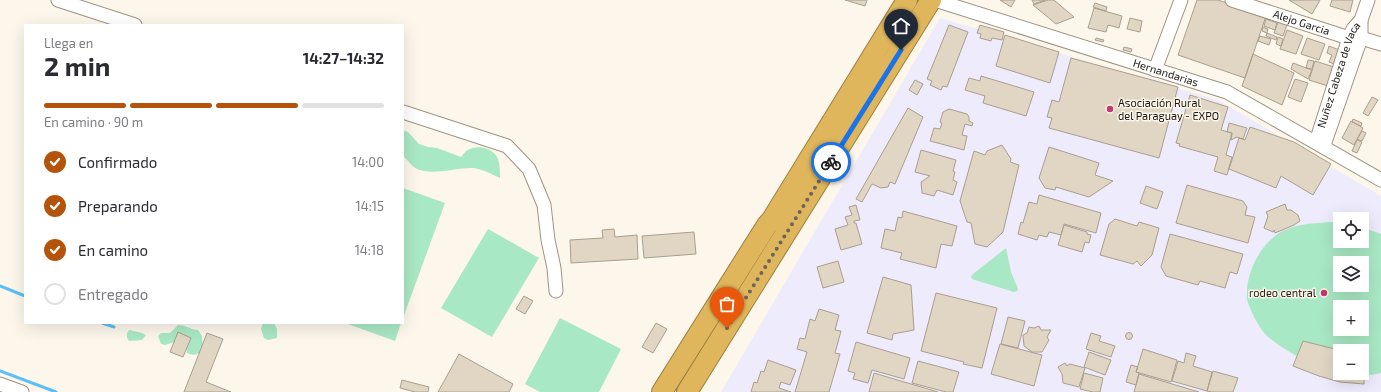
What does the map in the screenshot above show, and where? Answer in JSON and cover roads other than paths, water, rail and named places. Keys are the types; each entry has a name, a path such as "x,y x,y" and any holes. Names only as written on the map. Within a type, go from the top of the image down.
{"highway":[{"path":"662,392 787,196 907,0"},
{"path":"687,392 931,0"}],"street":[{"path":"58,0 132,24"},
{"name":"Hernandarias","path":"935,0 1227,92 1381,180"},
{"path":"1155,70 1181,0"},
{"name":"Alejo Garcia","path":"1232,0 1355,38 1381,44"},
{"name":"Nuñez Cabeza de Vaca","path":"1320,144 1368,0"},
{"path":"404,112 507,146 529,169 544,205 556,291"},
{"path":"0,384 22,392"}],"waterway":[{"path":"0,286 24,296"},
{"path":"105,324 114,327"},
{"path":"0,371 56,392"}],"place":[{"name":"Asociación Rural del Paraguay - EXPO","path":"1110,109"},
{"name":"rodeo central","path":"1324,293"}]}
